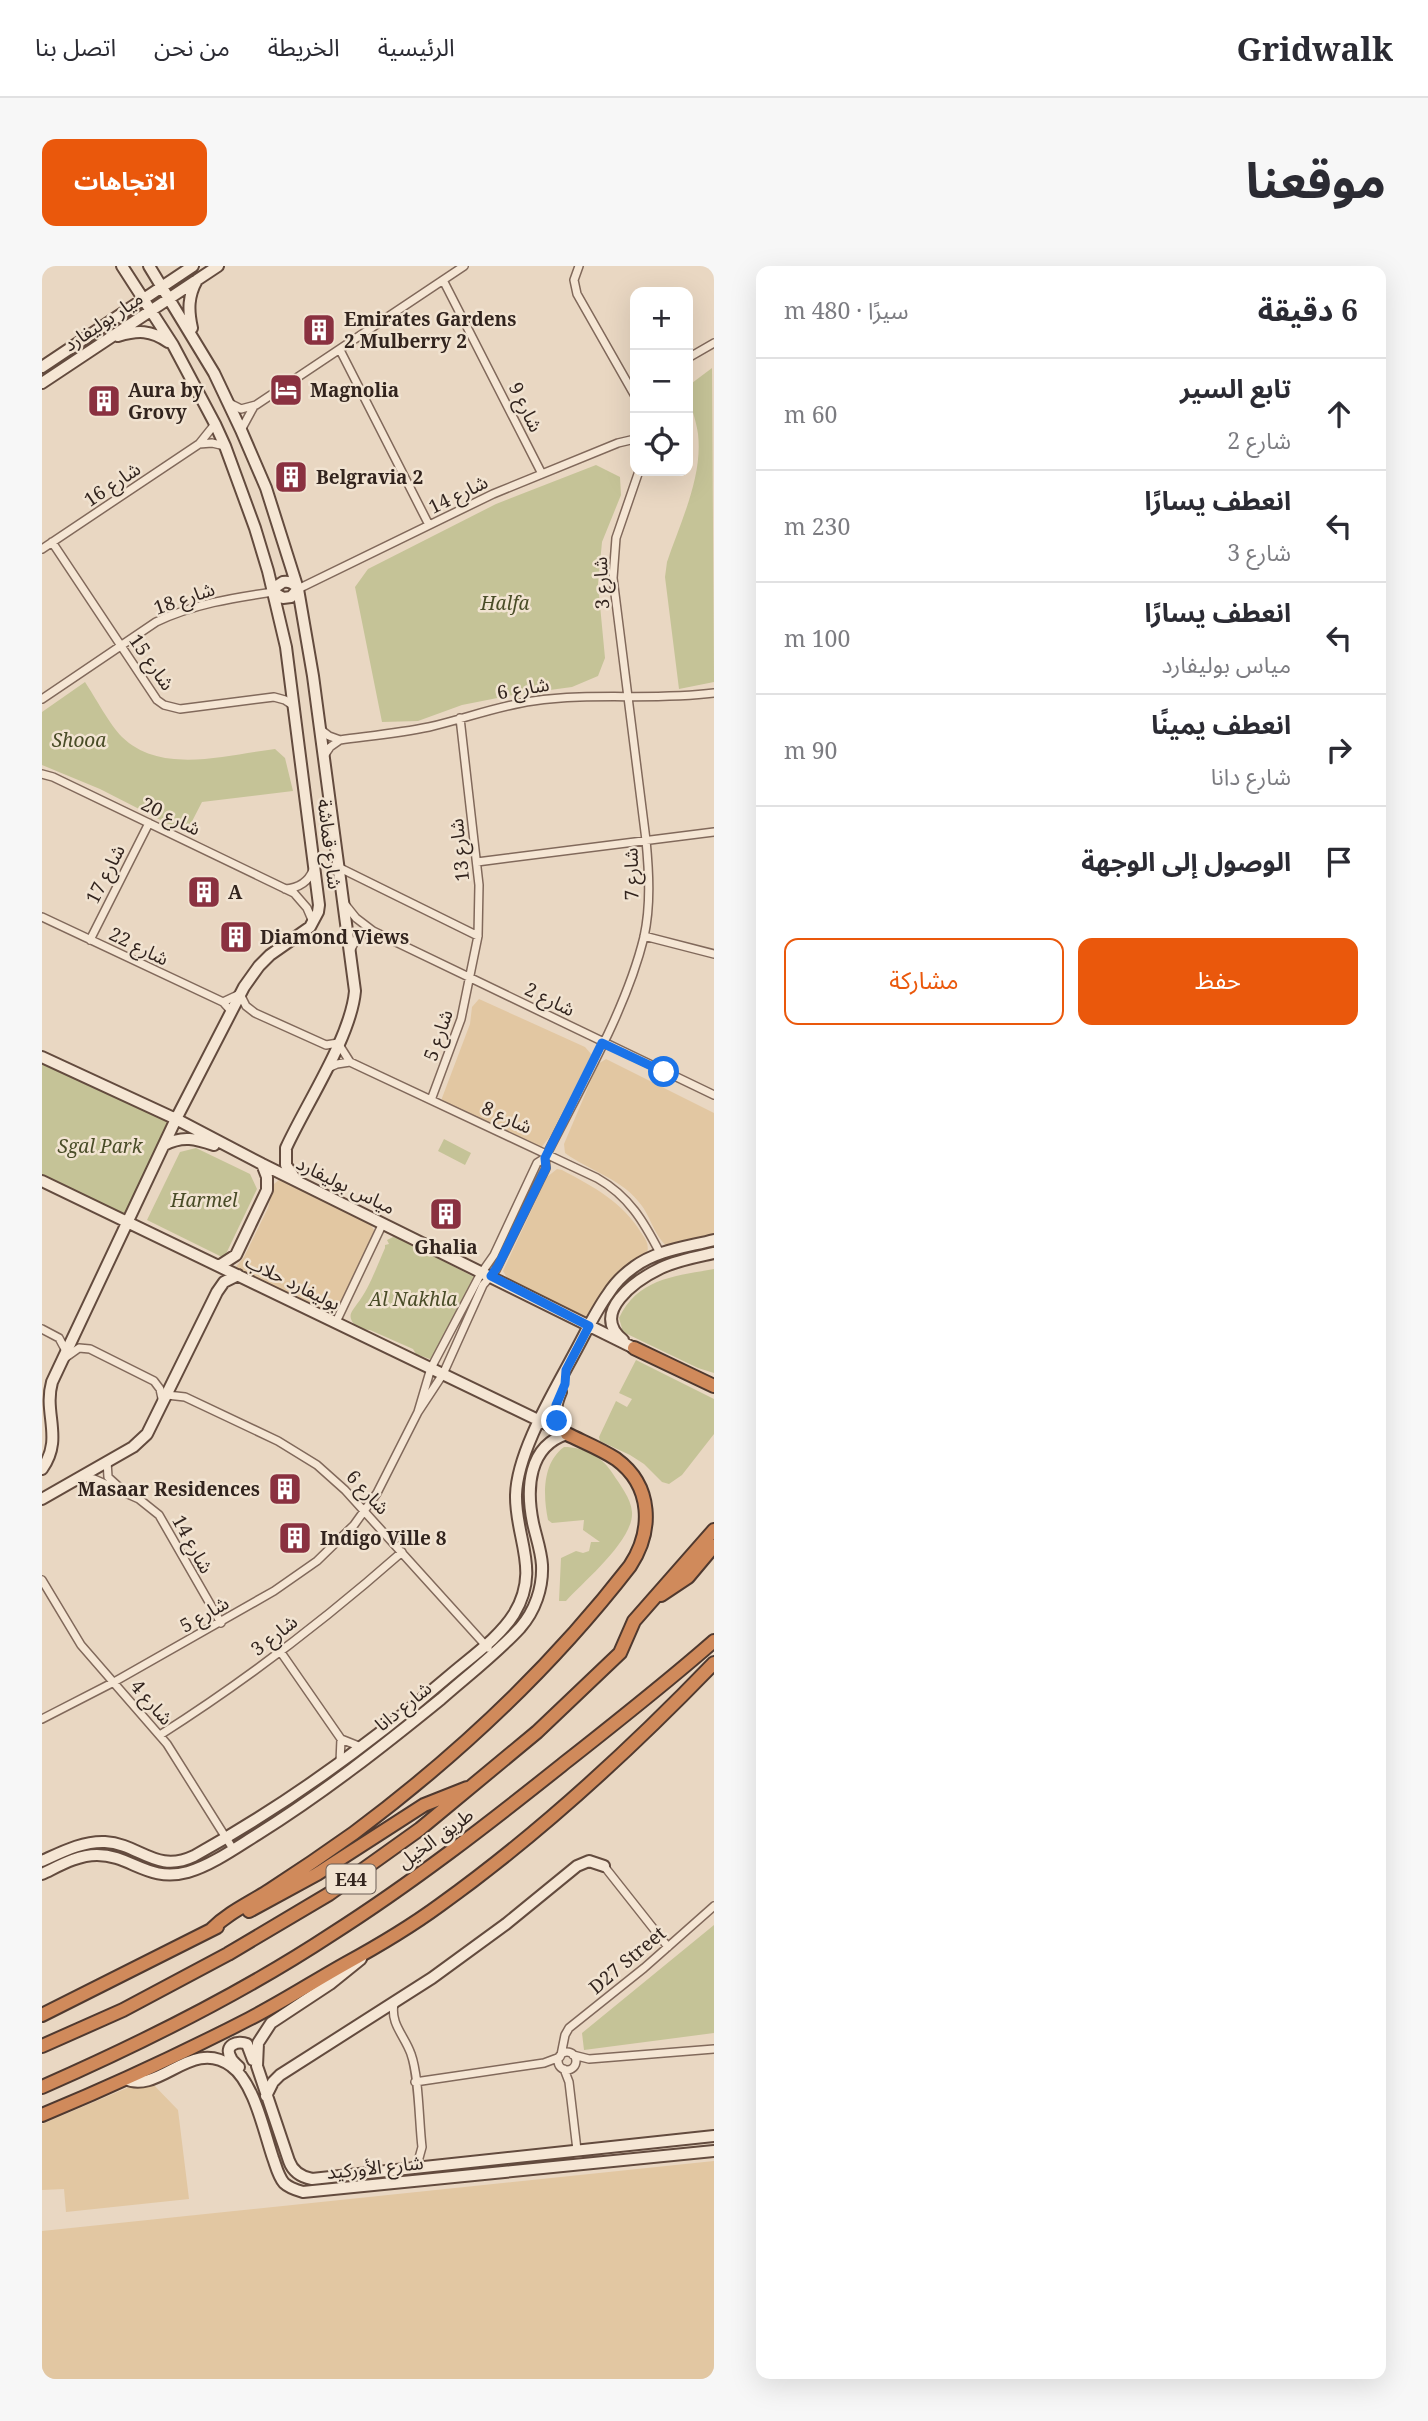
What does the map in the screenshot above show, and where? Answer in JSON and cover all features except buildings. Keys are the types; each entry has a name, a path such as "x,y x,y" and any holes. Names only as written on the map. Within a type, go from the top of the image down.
{"highway":[{"path":"634,1348 714,1387"},
{"path":"212,1929 233,1912 336,1846 456,1751 541,1671 630,1566 643,1542 646,1526 646,1510 639,1486 630,1472 618,1461 567,1434"},
{"name":"طريق الخيل","path":"42,2046 156,1993 288,1919 379,1859 474,1786 537,1732 620,1653 630,1629 714,1530"},
{"path":"654,1598 688,1577 714,1546"},
{"name":"طريق الخيل","path":"42,2087 105,2059 213,2004 341,1929 500,1814 636,1708 714,1641"},
{"path":"42,2115 125,2079 251,2018 369,1951 440,1905 541,1826 612,1764 714,1663"},
{"path":"42,2015 251,1911 317,1874 424,1805 474,1786"}],"street":[{"name":"شارع قماشة","path":"122,266 173,345 225,446 255,528 274,592 295,707 319,905 313,922"},
{"name":"شارع قماشة","path":"149,266 195,341 228,402 270,498 298,589 307,638 355,991 354,1003 338,1044 286,1148 286,1165 296,1180"},
{"name":"ميار بوليفارد","path":"42,367 193,266"},
{"name":"ميار بوليفارد","path":"42,383 218,266"},
{"path":"228,402 241,409 256,405 464,266"},
{"path":"579,266 575,280 577,294 630,385"},
{"path":"195,341 189,308 197,279"},
{"name":"شارع 9","path":"443,279 542,474"},
{"path":"108,339 130,332 146,331 173,345"},
{"path":"693,355 714,343"},
{"path":"340,350 429,525"},
{"path":"241,430 256,405"},
{"name":"شارع 16","path":"42,549 199,444 215,425"},
{"name":"شارع 14","path":"298,589 493,494 630,440"},
{"path":"199,444 225,446"},
{"name":"شارع 3","path":"629,696 613,578 613,558 616,538 637,476"},
{"name":"شارع 15","path":"52,542 157,700 171,709 180,709 274,697"},
{"path":"274,592 279,597 287,598 294,595 298,589"},
{"name":"شارع 18","path":"42,699 156,622 192,607 274,592"},
{"path":"307,638 320,635"},
{"path":"274,697 284,691 291,681"},
{"name":"شارع 6","path":"340,740 414,730 498,707 534,701 568,697 714,693"},
{"name":"شارع 7","path":"602,1043 644,936 648,906 649,873 629,696"},
{"path":"274,697 295,707"},
{"name":"شارع 13","path":"460,718 480,909 470,978"},
{"path":"320,729 340,740 330,747 324,757"},
{"name":"شارع 20","path":"42,774 285,889 301,900 313,922"},
{"name":"شارع 17","path":"90,940 149,823"},
{"path":"477,862 714,832"},
{"path":"285,889 301,886 312,874 314,866"},
{"path":"338,867 478,936"},
{"name":"شارع 2","path":"343,900 356,918 373,931 714,1095"},
{"name":"شارع 22","path":"42,917 223,1002 231,1012"},
{"path":"42,1469 48,1461 54,1442 49,1396 52,1382 176,1119 240,994 263,961 313,922"},
{"path":"350,950 358,936 373,931"},
{"path":"644,936 714,954"},
{"name":"شارع 5","path":"431,1100 455,1040 470,978"},
{"path":"223,1002 240,994"},
{"path":"240,994 255,1013 326,1045 338,1044 350,1062 325,1070"},
{"path":"418,1412 431,1368 486,1274 498,1266 546,1168 546,1156 602,1043"},
{"name":"مياس بوليفارد","path":"42,1057 176,1119 634,1348"},
{"name":"شارع 8","path":"350,1062 597,1178 620,1193 642,1219 660,1253"},
{"path":"164,1145 173,1140 192,1138 231,1148"},
{"path":"219,1266 236,1255 267,1190 267,1177 262,1164"},
{"name":"بوليفارد حلاب","path":"42,1181 567,1434"},
{"path":"336,1322 383,1223"},
{"name":"شارع دانا","path":"42,1861 78,1846 103,1842 126,1847 156,1861 176,1862 194,1856 272,1810 341,1762 485,1645 510,1620 525,1589 527,1562 517,1515 517,1484 521,1464 589,1326 607,1295 634,1267 660,1253 714,1240"},
{"path":"634,1348 617,1335 611,1323 612,1310 620,1299 639,1281 661,1268 714,1253"},
{"path":"366,1512 418,1412 443,1374 486,1274"},
{"path":"42,1499 140,1441 152,1425 220,1286 238,1275"},
{"path":"42,1329 62,1342 64,1356"},
{"path":"54,1335 76,1332"},
{"path":"64,1356 76,1349 90,1349 154,1381 165,1399"},
{"name":"شارع دانا","path":"42,1874 78,1858 99,1855 121,1859 152,1873 179,1874 196,1869 272,1825 336,1780 426,1710 521,1627 537,1598 542,1565 532,1514 533,1471 536,1458 544,1447 567,1434 555,1413 566,1380 566,1370"},
{"path":"176,1377 185,1397"},
{"name":"شارع 6","path":"165,1399 185,1397 302,1454 332,1476 493,1653"},
{"name":"شارع 14","path":"107,1461 108,1477 125,1493"},
{"name":"شارع 14","path":"77,1478 94,1479 146,1503 159,1515 221,1623"},
{"name":"شارع 5","path":"42,1719 221,1623 274,1591 317,1561 366,1512"},
{"name":"شارع 3","path":"160,1735 240,1682 341,1604 402,1552"},
{"name":"شارع 4","path":"42,1580 81,1645 160,1735 233,1849"},
{"path":"280,1651 341,1739 361,1747"},
{"path":"341,1739 341,1762"},
{"path":"267,2096 273,2082 280,2075 394,2004 506,1924 577,1866 589,1861 604,1866 668,1947"},
{"name":"D27 Street","path":"561,2056 569,2028 714,1906"},
{"name":"شارع الأوركيد","path":"369,1951 344,1974 267,2028 257,2049 259,2072 289,2161 302,2177 312,2179 714,2136"},
{"path":"394,2004 395,2024 411,2054 415,2079 422,2147 414,2167"},
{"path":"376,2015 395,2024"},
{"path":"565,2040 573,2054"},
{"path":"251,2092 245,2073 229,2056 232,2045 239,2041 247,2044 259,2072"},
{"path":"544,2063 568,2067 589,2059 714,2049"},
{"path":"415,2079 544,2063 565,2053 589,2059"},
{"path":"538,2168 548,2160 570,2157 577,2150 568,2067 573,2054"},
{"path":"561,2056 568,2067"},
{"name":"شارع الأوركيد","path":"125,2079 144,2082 193,2060 212,2059 229,2064 251,2092 279,2176 289,2187 309,2192 714,2151"}],"green space":[{"path":"712,368 714,682 679,689 665,577 667,562 697,467 699,450 693,412 693,382"},
{"name":"Halfa","path":"596,465 620,477 621,495 602,542 598,584 605,658 598,676 572,687 462,705 418,721 382,722 355,587 368,569 496,504"},
{"name":"Shooa","path":"85,682 117,732 138,749 155,756 195,760 275,749 285,758 293,791 202,802 186,833 100,789 42,765 42,712"},
{"name":"Sgal Park","path":"42,1062 171,1122 126,1217 42,1175"},
{"path":"444,1139 471,1153 465,1165 438,1151"},
{"name":"Harmel","path":"196,1148 250,1174 257,1189 224,1258 147,1220 180,1152"},
{"name":"Al Nakhla","path":"393,1237 474,1277 430,1359 416,1354 413,1349 359,1327 351,1319 351,1313 369,1284 385,1245 389,1244 387,1240"},
{"path":"714,1269 714,1373 623,1332 619,1318 627,1305 647,1287 672,1277"},
{"path":"636,1360 714,1399 714,1434 682,1475 669,1484 662,1482 644,1464 630,1455 600,1441 599,1437 616,1401 627,1407 632,1399 619,1393"},
{"path":"564,1447 585,1451 604,1462 625,1492 632,1512 625,1535 617,1547 566,1601 559,1601 561,1558 576,1551 589,1551 591,1542 600,1542 583,1530 584,1520 552,1523 548,1520 546,1480 552,1462"},
{"path":"714,1925 714,2033 584,2050 582,2033"}],"sand":[{"path":"479,999 585,1047 592,1055 554,1131 541,1148 529,1148 451,1114 442,1104 470,1024 472,1007"},
{"path":"606,1059 714,1113 714,1234 669,1247 664,1244 634,1196 616,1182 565,1153 564,1144 598,1064"},
{"path":"557,1169 617,1204 647,1243 647,1254 589,1317 582,1318 509,1281 503,1271 547,1177"},
{"path":"280,1179 370,1224 377,1234 341,1311 331,1312 235,1268 244,1257 268,1208 274,1184"},
{"path":"148,2079 178,2110 189,2199 66,2212 64,2189 42,2190 42,2124"},
{"path":"714,2161 714,2379 42,2379 42,2231"}],"place":[{"name":"Emirates Gardens 2 Mulberry 2","path":"319,330"},
{"name":"Magnolia","path":"286,390"},
{"name":"Aura by Grovy","path":"104,401"},
{"name":"Belgravia 2","path":"291,477"},
{"name":"A","path":"204,892"},
{"name":"Diamond Views","path":"236,937"},
{"name":"Ghalia","path":"446,1214"},
{"name":"Masaar Residences","path":"285,1489"},
{"name":"Indigo Ville 8","path":"295,1538"}],"route":[{"path":"557,1421 556,1405 565,1384 566,1370 589,1326 491,1276 546,1168 545,1158 602,1043 664,1072"}]}
